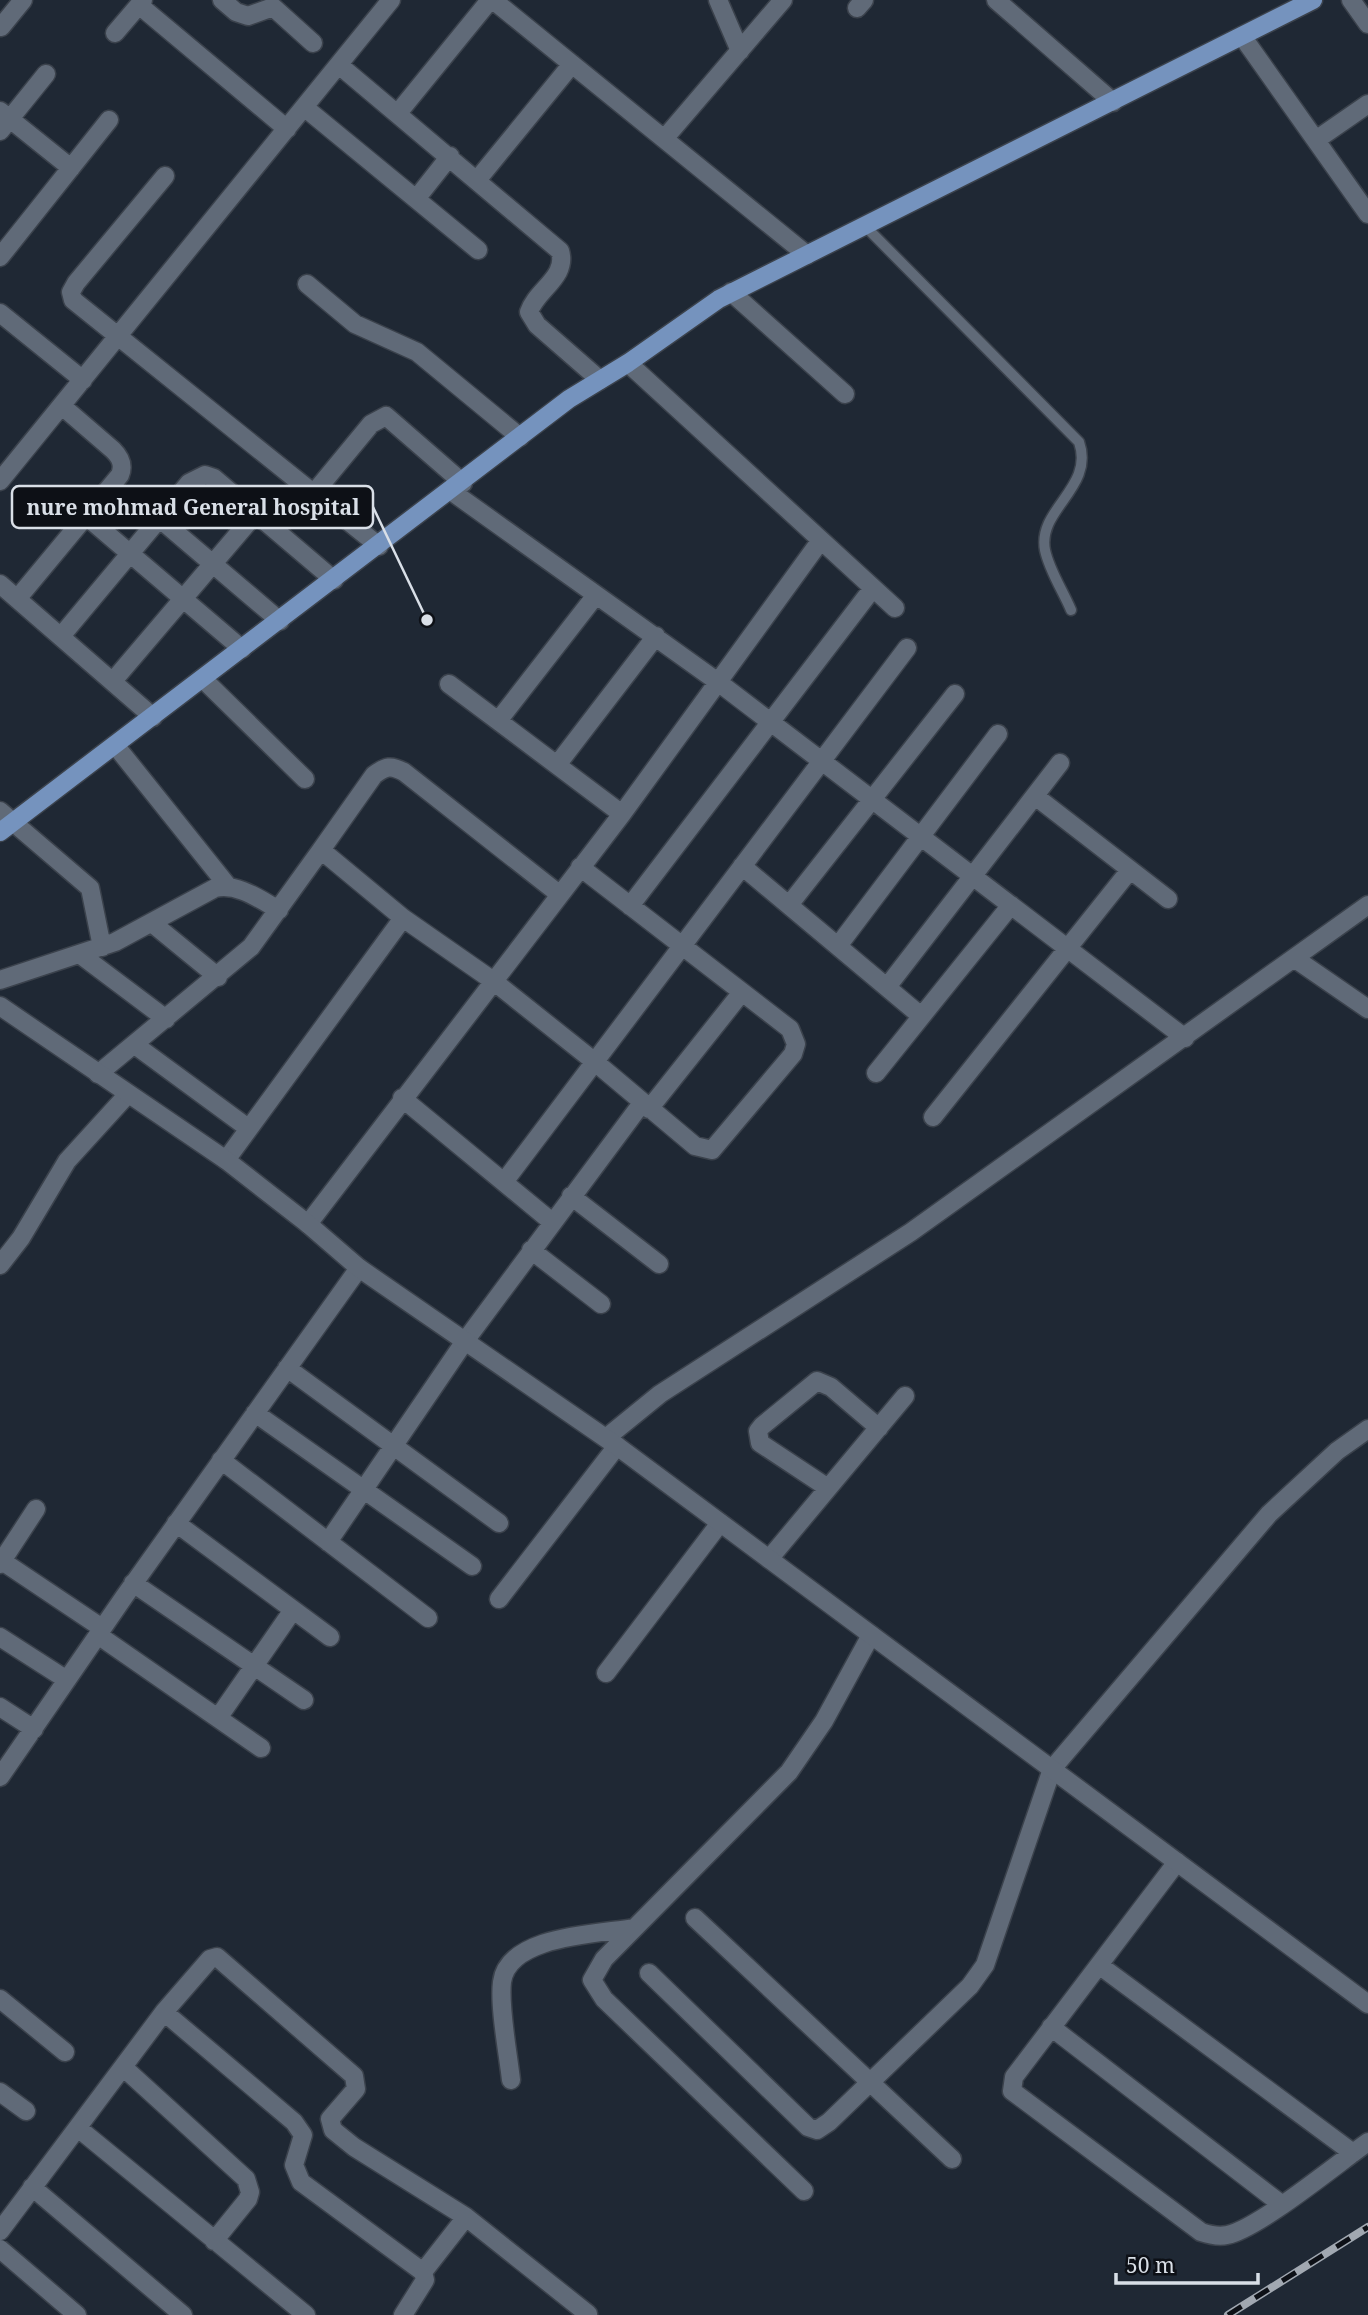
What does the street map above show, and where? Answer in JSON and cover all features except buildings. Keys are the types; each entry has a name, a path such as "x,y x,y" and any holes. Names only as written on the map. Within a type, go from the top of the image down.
{"main road":[{"path":"4,822 153,717 569,399 628,363 731,292 1313,0"}],"street":[{"path":"2,27 23,0"},
{"path":"222,0 236,12 248,16 273,7 313,43"},
{"path":"0,481 391,0"},
{"path":"398,113 492,0 807,255"},
{"path":"718,0 740,51"},
{"path":"664,139 783,0"},
{"path":"996,0 1113,102"},
{"path":"1351,0 1368,24"},
{"path":"115,33 141,2 287,129"},
{"path":"1242,36 1368,214"},
{"path":"478,179 572,64"},
{"path":"339,65 561,251 563,261 560,271 529,312 537,325 600,380"},
{"path":"46,74 3,121 71,168"},
{"path":"1316,140 1368,104"},
{"path":"304,107 478,250"},
{"path":"0,257 109,120"},
{"path":"416,199 450,156"},
{"path":"165,176 71,292 79,307 379,546"},
{"path":"307,284 355,324 417,352 520,437"},
{"path":"731,292 845,394"},
{"path":"0,313 83,380"},
{"path":"628,363 895,608"},
{"path":"17,599 122,468 120,458 113,450 62,406"},
{"path":"314,493 371,424 386,416 457,487 596,594 771,722 1185,1038"},
{"path":"62,635 189,483 205,475 214,478 334,580"},
{"path":"113,681 256,513"},
{"path":"86,516 242,649"},
{"path":"160,519 280,621"},
{"path":"308,1224 492,980 622,814 821,540"},
{"path":"0,584 62,635 153,717"},
{"path":"630,906 873,588"},
{"path":"498,721 596,594"},
{"path":"557,765 656,636"},
{"path":"504,1182 906,648"},
{"path":"203,679 305,779"},
{"path":"449,684 622,814"},
{"path":"789,905 955,694"},
{"path":"838,946 998,734"},
{"path":"115,745 227,885 279,910"},
{"path":"887,987 1060,763"},
{"path":"98,1074 251,947 374,775 384,767 394,766 559,894"},
{"path":"1035,796 1168,899"},
{"path":"4,822 90,888 102,947"},
{"path":"321,850 403,918 492,980 695,1146 712,1150 793,1054 796,1044 790,1028 580,867"},
{"path":"743,866 921,1016"},
{"path":"933,1117 1130,870"},
{"path":"0,980 102,947 215,888 227,885"},
{"path":"876,1073 1010,905"},
{"path":"499,1599 611,1442 660,1394 911,1233 1368,905"},
{"path":"226,1160 403,918"},
{"path":"152,923 218,977"},
{"path":"81,955 166,1019"},
{"path":"1294,958 1368,1009"},
{"path":"328,1542 465,1341 552,1222 742,992"},
{"path":"0,1006 226,1160 359,1268 611,1442 1368,2004"},
{"path":"135,1045 248,1128"},
{"path":"0,1265 20,1238 67,1161 128,1094"},
{"path":"402,1098 552,1222"},
{"path":"572,1196 659,1264"},
{"path":"531,1250 601,1304"},
{"path":"2,1769 34,1729 176,1523 359,1268"},
{"path":"287,1368 499,1523"},
{"path":"828,1488 760,1443 758,1432 762,1426 817,1381 831,1387 879,1428"},
{"path":"769,1559 905,1396"},
{"path":"255,1413 472,1566"},
{"path":"649,1973 808,2127 817,2130 829,2122 970,1986 985,1965 1052,1769 1269,1514 1337,1451 1368,1429"},
{"path":"221,1460 428,1618"},
{"path":"36,1509 1,1562 261,1748"},
{"path":"176,1523 330,1637"},
{"path":"606,1674 720,1523"},
{"path":"134,1583 304,1700"},
{"path":"218,1718 293,1610"},
{"path":"804,2191 596,1989 592,1980 595,1971 634,1928 789,1772 824,1721 871,1635"},
{"path":"0,1637 67,1680"},
{"path":"0,1707 34,1729"},
{"path":"1177,1863 1014,2077 1012,2091 1201,2232 1218,2237 1231,2235 1281,2204 1368,2142"},
{"path":"695,1918 952,2159"},
{"path":"511,2080 502,1981 514,1958 538,1944 634,1928"},
{"path":"0,2231 164,2012 210,1959 217,1956 354,2076 356,2089 330,2119 333,2130 466,2217 588,2314"},
{"path":"1099,1965 1353,2153"},
{"path":"0,1999 65,2052"},
{"path":"164,2012 294,2122 303,2135 294,2165 300,2182 423,2272 425,2280 403,2315"},
{"path":"1051,2027 1281,2204"},
{"path":"123,2067 246,2179 250,2192 248,2199 215,2241"},
{"path":"0,2092 26,2111"},
{"path":"78,2128 306,2315"},
{"path":"32,2187 183,2315"},
{"path":"423,2272 466,2217"},
{"path":"0,2249 77,2315"}],"lane":[{"path":"866,226 1079,442 1084,456 1080,475 1052,517 1045,549 1071,610"}],"railway":[{"path":"1228,2315 1368,2227"}],"place":[{"name":"nure mohmad General hospital","path":"427,620"}]}
